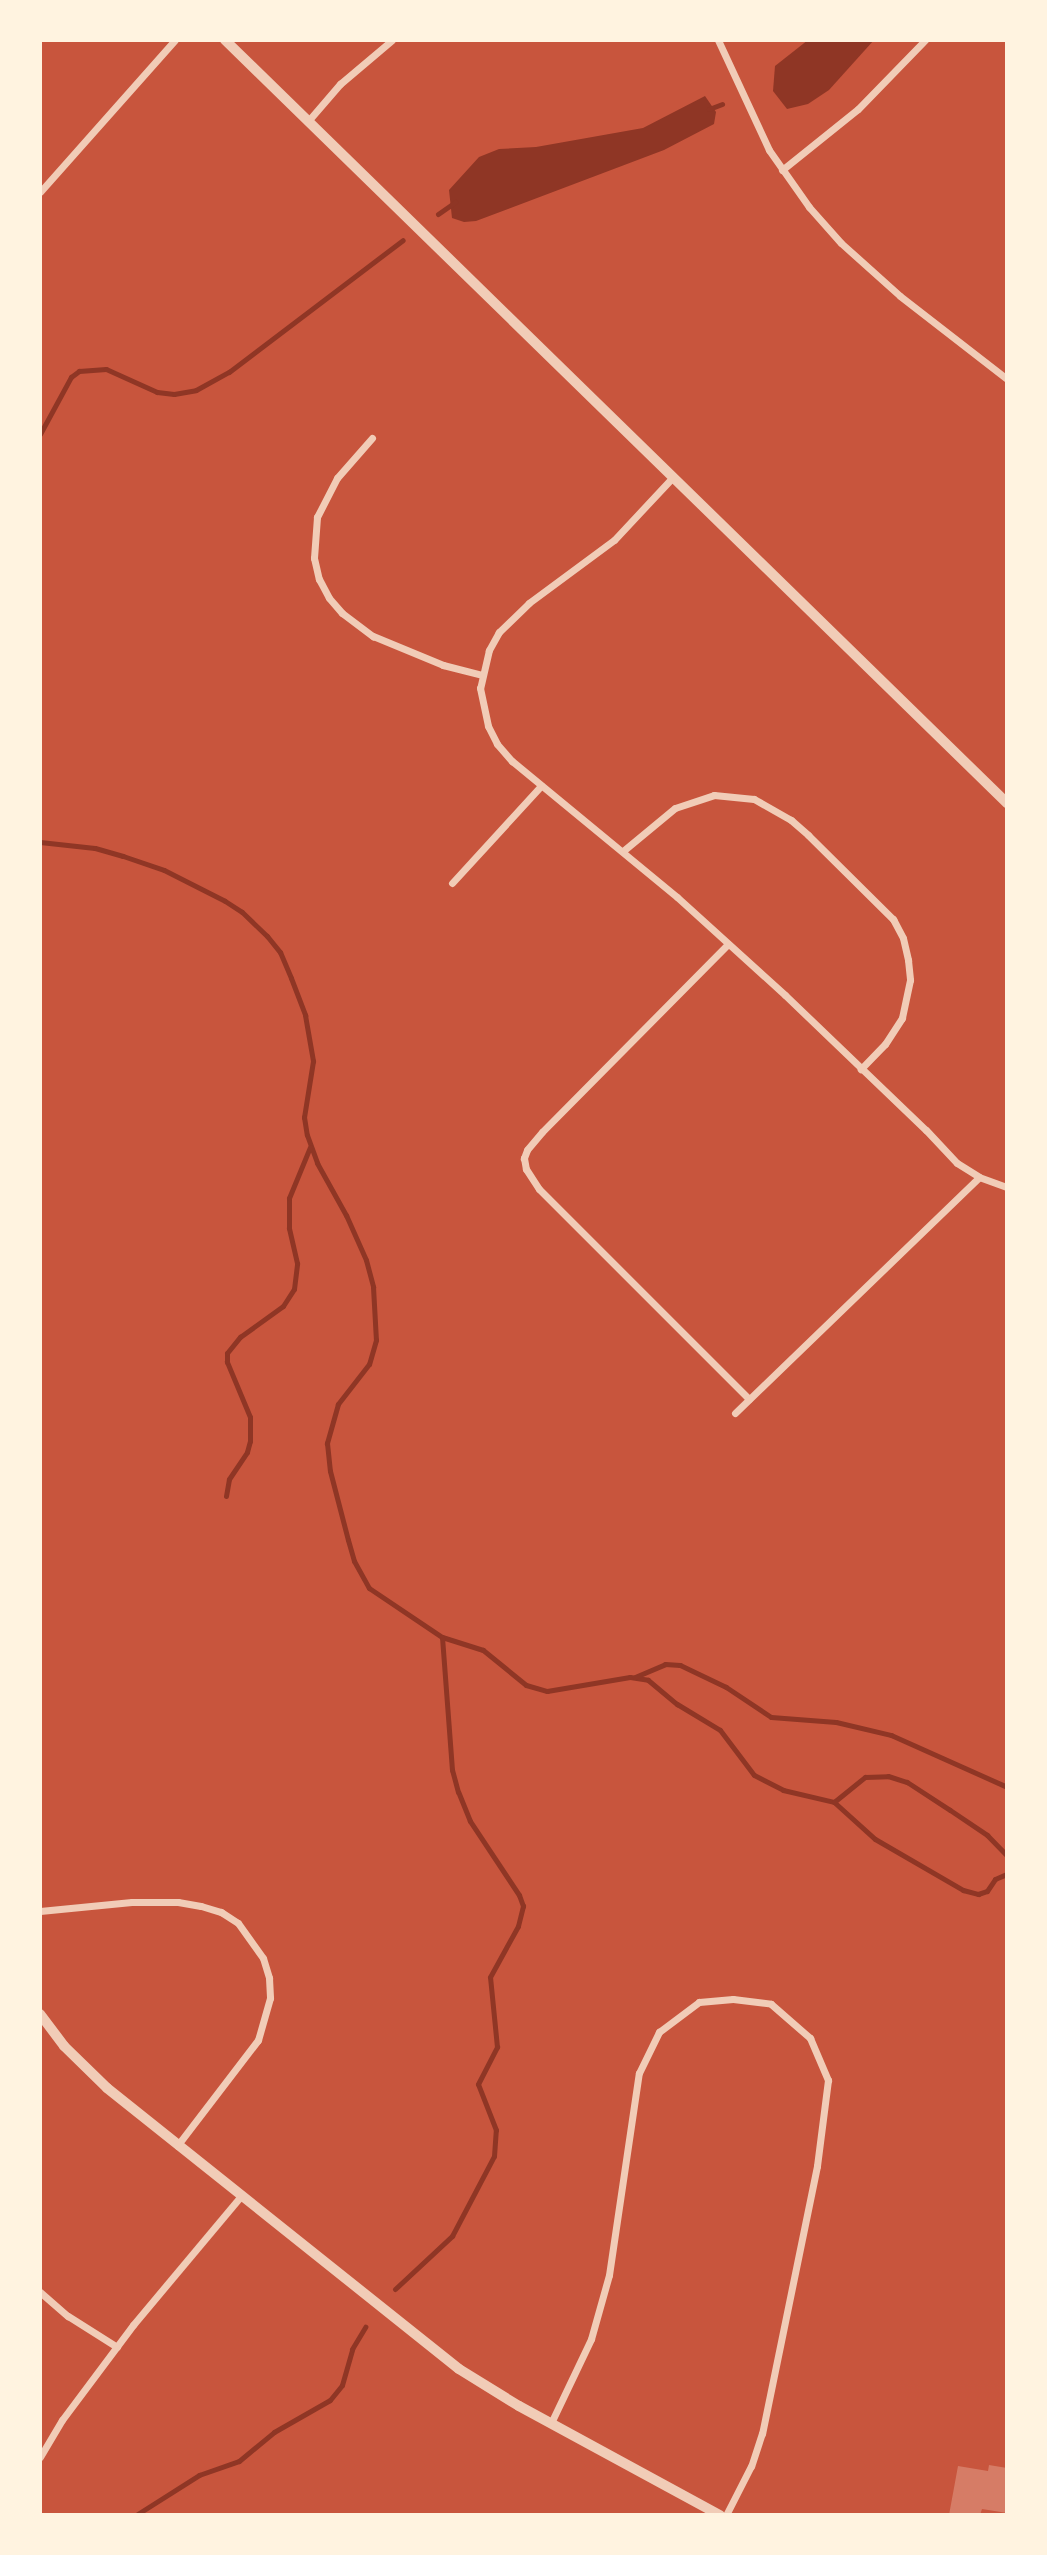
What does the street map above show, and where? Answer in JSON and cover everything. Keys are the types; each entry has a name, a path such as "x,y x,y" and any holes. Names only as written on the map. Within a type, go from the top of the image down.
{"street":[{"path":"40,192 175,40"},
{"path":"225,40 1007,803"},
{"path":"309,120 340,84 392,40"},
{"path":"718,40 758,128 782,170 825,225 900,296 1007,379"},
{"path":"782,170 858,109 925,40"},
{"path":"372,438 337,478 317,517 314,537 319,579 329,598 342,613 373,636 443,665 482,675"},
{"path":"673,477 599,552 513,617 489,650 482,675 482,707 497,744 541,786 623,851 728,944 957,1163 979,1177 1007,1187"},
{"path":"452,883 541,786"},
{"path":"623,851 675,808 714,795 754,799 791,820 808,835 893,919 903,938 908,960 909,980 902,1018 886,1044 861,1069"},
{"path":"728,944 542,1132 524,1158 526,1169 539,1189 749,1399"},
{"path":"735,1413 979,1177"},
{"path":"40,1911 132,1902 178,1902 201,1906 220,1912 238,1923 263,1958 269,1978 270,1998 258,2040 177,2146"},
{"path":"551,2423 591,2339 602,2301 609,2275 639,2073 660,2032 699,2002 733,1999 771,2004 810,2038 828,2080 817,2166 762,2433 751,2466 726,2515"},
{"path":"40,2014 84,2068 240,2197 459,2369 551,2423 720,2515"},
{"path":"40,2457 62,2420 117,2347 240,2197"},
{"path":"40,2292 68,2316 117,2347"}],"shaded area":[{"path":"808,40 874,40 829,90 808,104 787,109 773,91 775,66"},
{"path":"705,96 716,112 714,124 664,150 476,221 464,222 452,218 449,190 479,157 499,149 536,147 643,128"}],"building":[{"path":"989,2465 1007,2468 1007,2513 982,2509 980,2515 949,2515 958,2466 988,2471"}],"waterway":[{"path":"709,109 722,104"},
{"path":"438,214 455,202"},
{"path":"40,434 71,377 79,371 106,369 157,392 174,394 196,390 229,372 403,240"},
{"path":"40,842 95,848 164,870 242,912 280,952 305,1015 313,1061 304,1117 307,1135 317,1163 346,1215 366,1260 373,1287 376,1340 369,1364 338,1404 327,1443 330,1471 354,1561 369,1588 442,1637 483,1650 526,1685 547,1691 630,1677 648,1680 677,1704 720,1730 754,1775 783,1790 834,1802 875,1839 963,1890 978,1894 987,1891 995,1879 1007,1874"},
{"path":"226,1496 229,1479 247,1452 250,1441 250,1417 227,1362 227,1353 240,1337 283,1306 294,1289 297,1263 289,1228 289,1198 310,1147"},
{"path":"395,2289 452,2236 494,2156 496,2130 478,2084 497,2047 490,1977 518,1926 523,1906 519,1895 470,1821 458,1792 452,1770 442,1637"},
{"path":"635,1677 665,1664 680,1665 726,1687 771,1717 836,1722 891,1735 1007,1787"},
{"path":"834,1802 865,1777 888,1776 907,1782 950,1810 987,1835 1007,1856"},
{"path":"136,2515 199,2475 239,2461 274,2432 330,2400 342,2385 352,2349 365,2327"}]}
